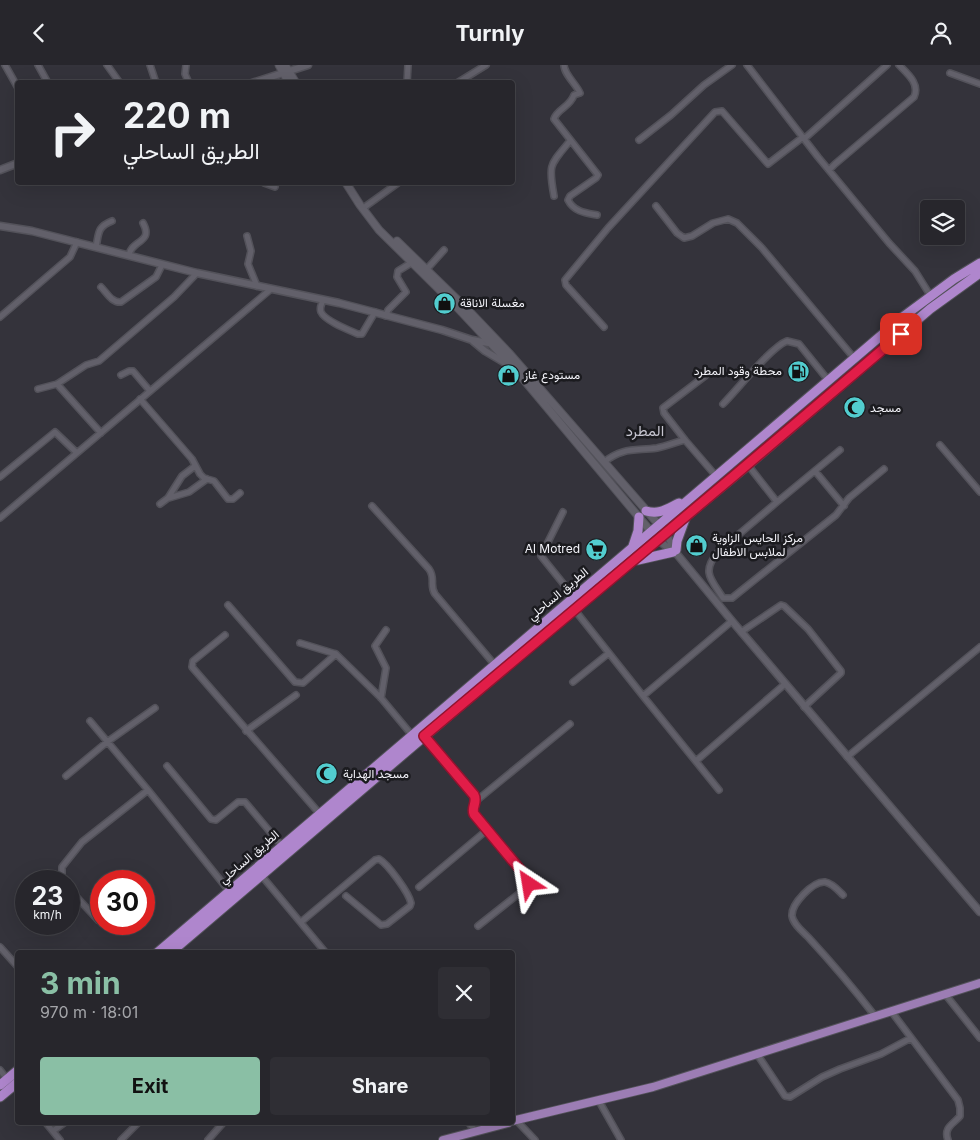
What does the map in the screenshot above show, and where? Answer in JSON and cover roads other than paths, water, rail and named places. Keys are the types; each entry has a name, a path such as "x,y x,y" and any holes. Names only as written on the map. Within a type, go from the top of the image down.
{"highway":[{"name":"الطريق الساحلي","path":"160,950 411,734 854,358 930,295 980,263"},
{"name":"الطريق الساحلي","path":"174,950 930,309 980,273"},
{"path":"646,511 658,513 666,511 688,500"},
{"path":"632,548 638,531 639,517"},
{"path":"633,561 675,551 686,517"},
{"path":"0,1097 11,1084"}],"main road":[{"path":"279,65 286,69 294,80"},
{"path":"351,185 382,227 473,315 514,368 658,540"},
{"path":"351,185 373,223 411,263 496,344 666,533"},
{"path":"515,1120 652,1087 980,983"},
{"path":"443,1140 497,1125"}],"street":[{"path":"5,65 15,83"},
{"path":"38,65 46,80"},
{"path":"107,65 118,80"},
{"path":"150,65 155,80"},
{"path":"186,65 184,74 187,80"},
{"path":"259,80 286,69 308,65"},
{"path":"407,80 408,65"},
{"path":"462,80 486,65"},
{"path":"564,65 563,68 580,93 574,95 568,105 554,118 598,176 570,196 569,202 580,211 597,215"},
{"path":"639,140 671,115 704,85 732,65"},
{"path":"747,65 829,170 889,243 915,271 930,295"},
{"path":"604,327 566,285 565,280 608,228 715,112 722,111 768,164 803,138 887,65"},
{"path":"829,170 914,97 917,92 916,86 899,65"},
{"path":"950,73 980,84"},
{"path":"554,196 550,173 553,161 570,141"},
{"path":"0,170 15,164"},
{"path":"270,185 275,187"},
{"path":"366,206 395,185"},
{"path":"656,206 677,233 684,238 692,236 713,223 728,219 737,223 762,248 854,358"},
{"path":"96,247 100,228 102,225 112,221"},
{"path":"129,255 130,249 146,235 147,230 143,223"},
{"path":"0,226 32,231 162,265 339,303 442,330 472,340 496,344"},
{"path":"247,236 251,251 248,264 257,286"},
{"path":"0,317 70,257 76,242"},
{"path":"426,269 444,250"},
{"path":"386,316 388,310 406,293 397,277 398,271 411,263"},
{"path":"101,287 116,302 122,302 156,277 162,265"},
{"path":"38,389 57,384 86,365 99,361 134,333 174,297 197,273"},
{"path":"0,518 271,289"},
{"path":"323,300 320,307 321,312 329,319 358,334 362,334 375,313"},
{"path":"472,340 485,351 514,368"},
{"path":"723,404 780,344 787,341 799,344 828,380"},
{"path":"122,375 133,371 150,391"},
{"path":"705,376 663,408 664,413 685,440 716,476"},
{"path":"57,384 100,433"},
{"path":"140,399 192,459 200,474 214,481 228,499 233,499 240,493"},
{"path":"0,477 55,432 77,453"},
{"path":"604,462 622,451 658,447 685,440"},
{"path":"940,445 980,493"},
{"path":"840,450 724,547 711,561 708,570 711,580 723,598 732,598 836,515 849,498 884,469"},
{"path":"748,465 777,502"},
{"path":"168,498 182,476 196,466"},
{"path":"815,471 844,506"},
{"path":"160,504 168,498 188,492 207,479"},
{"path":"372,506 429,569 434,576 432,587 435,594 494,664"},
{"path":"563,512 541,556 574,597"},
{"path":"666,533 675,551 741,632 980,912"},
{"path":"658,540 675,551"},
{"path":"228,605 295,682 303,683 336,654"},
{"path":"741,632 782,605 812,634 839,667 841,673 804,707"},
{"path":"574,609 719,789"},
{"path":"643,696 732,621"},
{"path":"380,698 386,667 375,646 386,630"},
{"path":"224,635 193,661 192,667 319,813"},
{"path":"300,643 336,654 380,698 411,734"},
{"path":"847,757 980,647"},
{"path":"574,682 609,653"},
{"path":"696,761 785,684"},
{"path":"246,731 296,695"},
{"path":"66,776 108,742 155,708"},
{"path":"90,721 148,789 229,891"},
{"path":"478,926 529,884 528,879 474,814 473,807 476,801 570,724"},
{"path":"424,736 474,795 476,801"},
{"path":"167,765 211,819 216,820 238,802 245,802 282,845"},
{"path":"62,870 62,867 82,842 148,789"},
{"path":"419,887 487,829"},
{"path":"301,922 374,860 380,859 387,866 409,896 411,903 410,906 387,924 381,925 346,896"},
{"path":"261,875 324,950"},
{"path":"843,895 828,883 822,882 817,884 797,901 792,916 802,931 842,974 875,1016"},
{"path":"80,901 90,911"},
{"path":"0,947 15,964"},
{"path":"945,994 980,1038"},
{"path":"891,1011 959,1104 960,1116 947,1129 946,1135 948,1140"},
{"path":"758,1054 785,1096 790,1097 822,1077 881,1055 912,1038"},
{"path":"0,1070 11,1084"},
{"path":"599,1101 621,1140"},
{"path":"515,1123 535,1140"},
{"path":"48,1125 60,1140"},
{"path":"53,1131 61,1125"},
{"path":"121,1140 136,1125"},
{"path":"208,1140 221,1125"},
{"path":"470,1125 475,1131"}],"place":[{"name":"مغسلة الاناقة","path":"444,303"},
{"name":"محطة وقود المطرد","path":"798,371"},
{"name":"مستودع غاز","path":"508,375"},
{"name":"مسجد","path":"854,408"},
{"name":"مركز الحايس الزاوية لملابس الاطفال","path":"696,545"},
{"name":"Al Motred","path":"596,549"},
{"name":"مسجد الهداية","path":"327,774"}],"district":[{"name":"المطرد","path":"645,431"}]}
